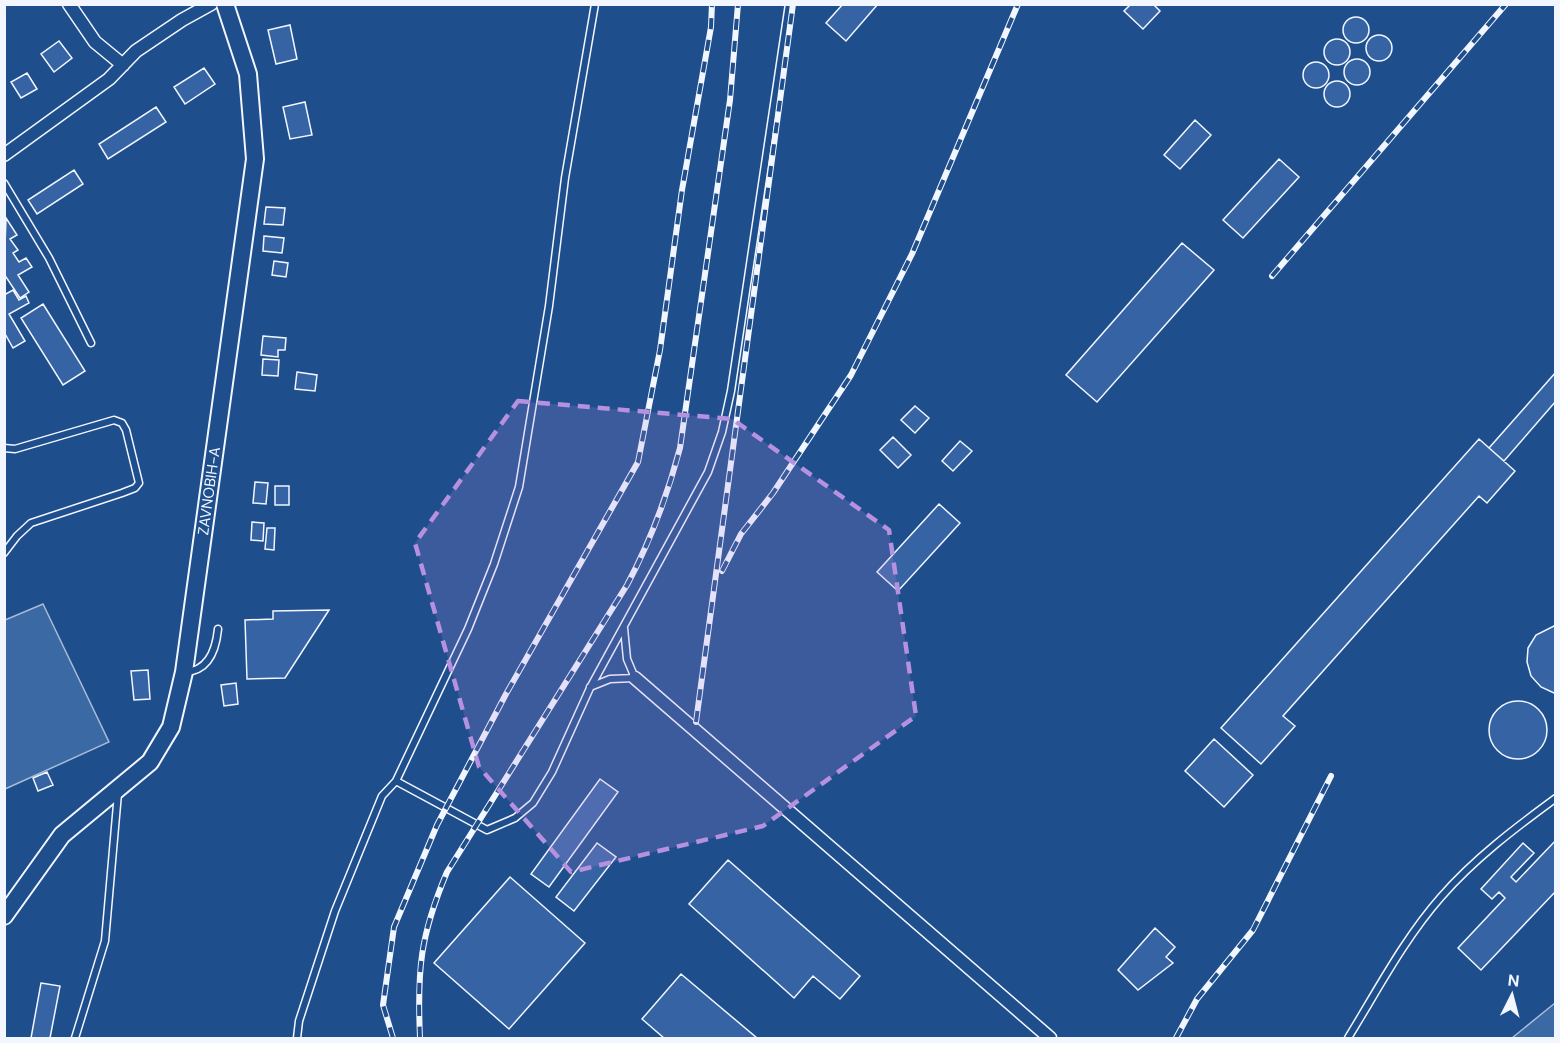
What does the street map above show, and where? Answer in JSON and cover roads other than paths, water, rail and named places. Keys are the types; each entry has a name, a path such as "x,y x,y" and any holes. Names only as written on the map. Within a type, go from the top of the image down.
{"main road":[{"name":"ZAVNOBIH-A","path":"6,910 62,835 150,762 171,727 184,672 255,159 248,74 225,4"}],"street":[{"path":"69,4 95,42 123,65"},
{"path":"4,155 101,86 136,51 182,20 211,4"},
{"path":"635,678 1050,1038"}],"lane":[{"path":"297,1038 299,1021 335,911 382,796 396,781 468,629 494,564 519,487 538,375 565,178 595,4"},
{"path":"396,781 487,830 501,825 533,803 552,772 590,688 708,472 722,432 731,391 789,4"},
{"path":"4,183 49,258 91,343"},
{"path":"4,448 15,449 114,420 122,423 126,430 140,483 123,493 32,523 17,536 4,553"},
{"path":"590,688 610,679 635,678 627,659 624,625"},
{"path":"184,672 198,669 211,657 216,647 218,629"},
{"path":"75,1038 105,941 118,787"},
{"path":"1348,1038 1409,940 1441,897 1482,855 1556,798"}],"water":[{"path":"43,604 109,742 5,789 5,620"},
{"path":"1555,1003 1555,1038 1512,1038"}],"railway":[{"path":"393,1038 383,1005 394,927 437,825 506,694 638,462 660,350 682,190 711,27 712,4"},
{"path":"420,1038 419,992 422,954 431,915 447,872 627,585 651,535 670,484 680,448 730,100 738,4"},
{"path":"696,722 793,4"},
{"path":"722,571 741,534 773,493 851,375 912,254 1018,4"},
{"path":"1272,276 1506,4"},
{"path":"1176,1038 1197,999 1253,930 1331,776"}]}
